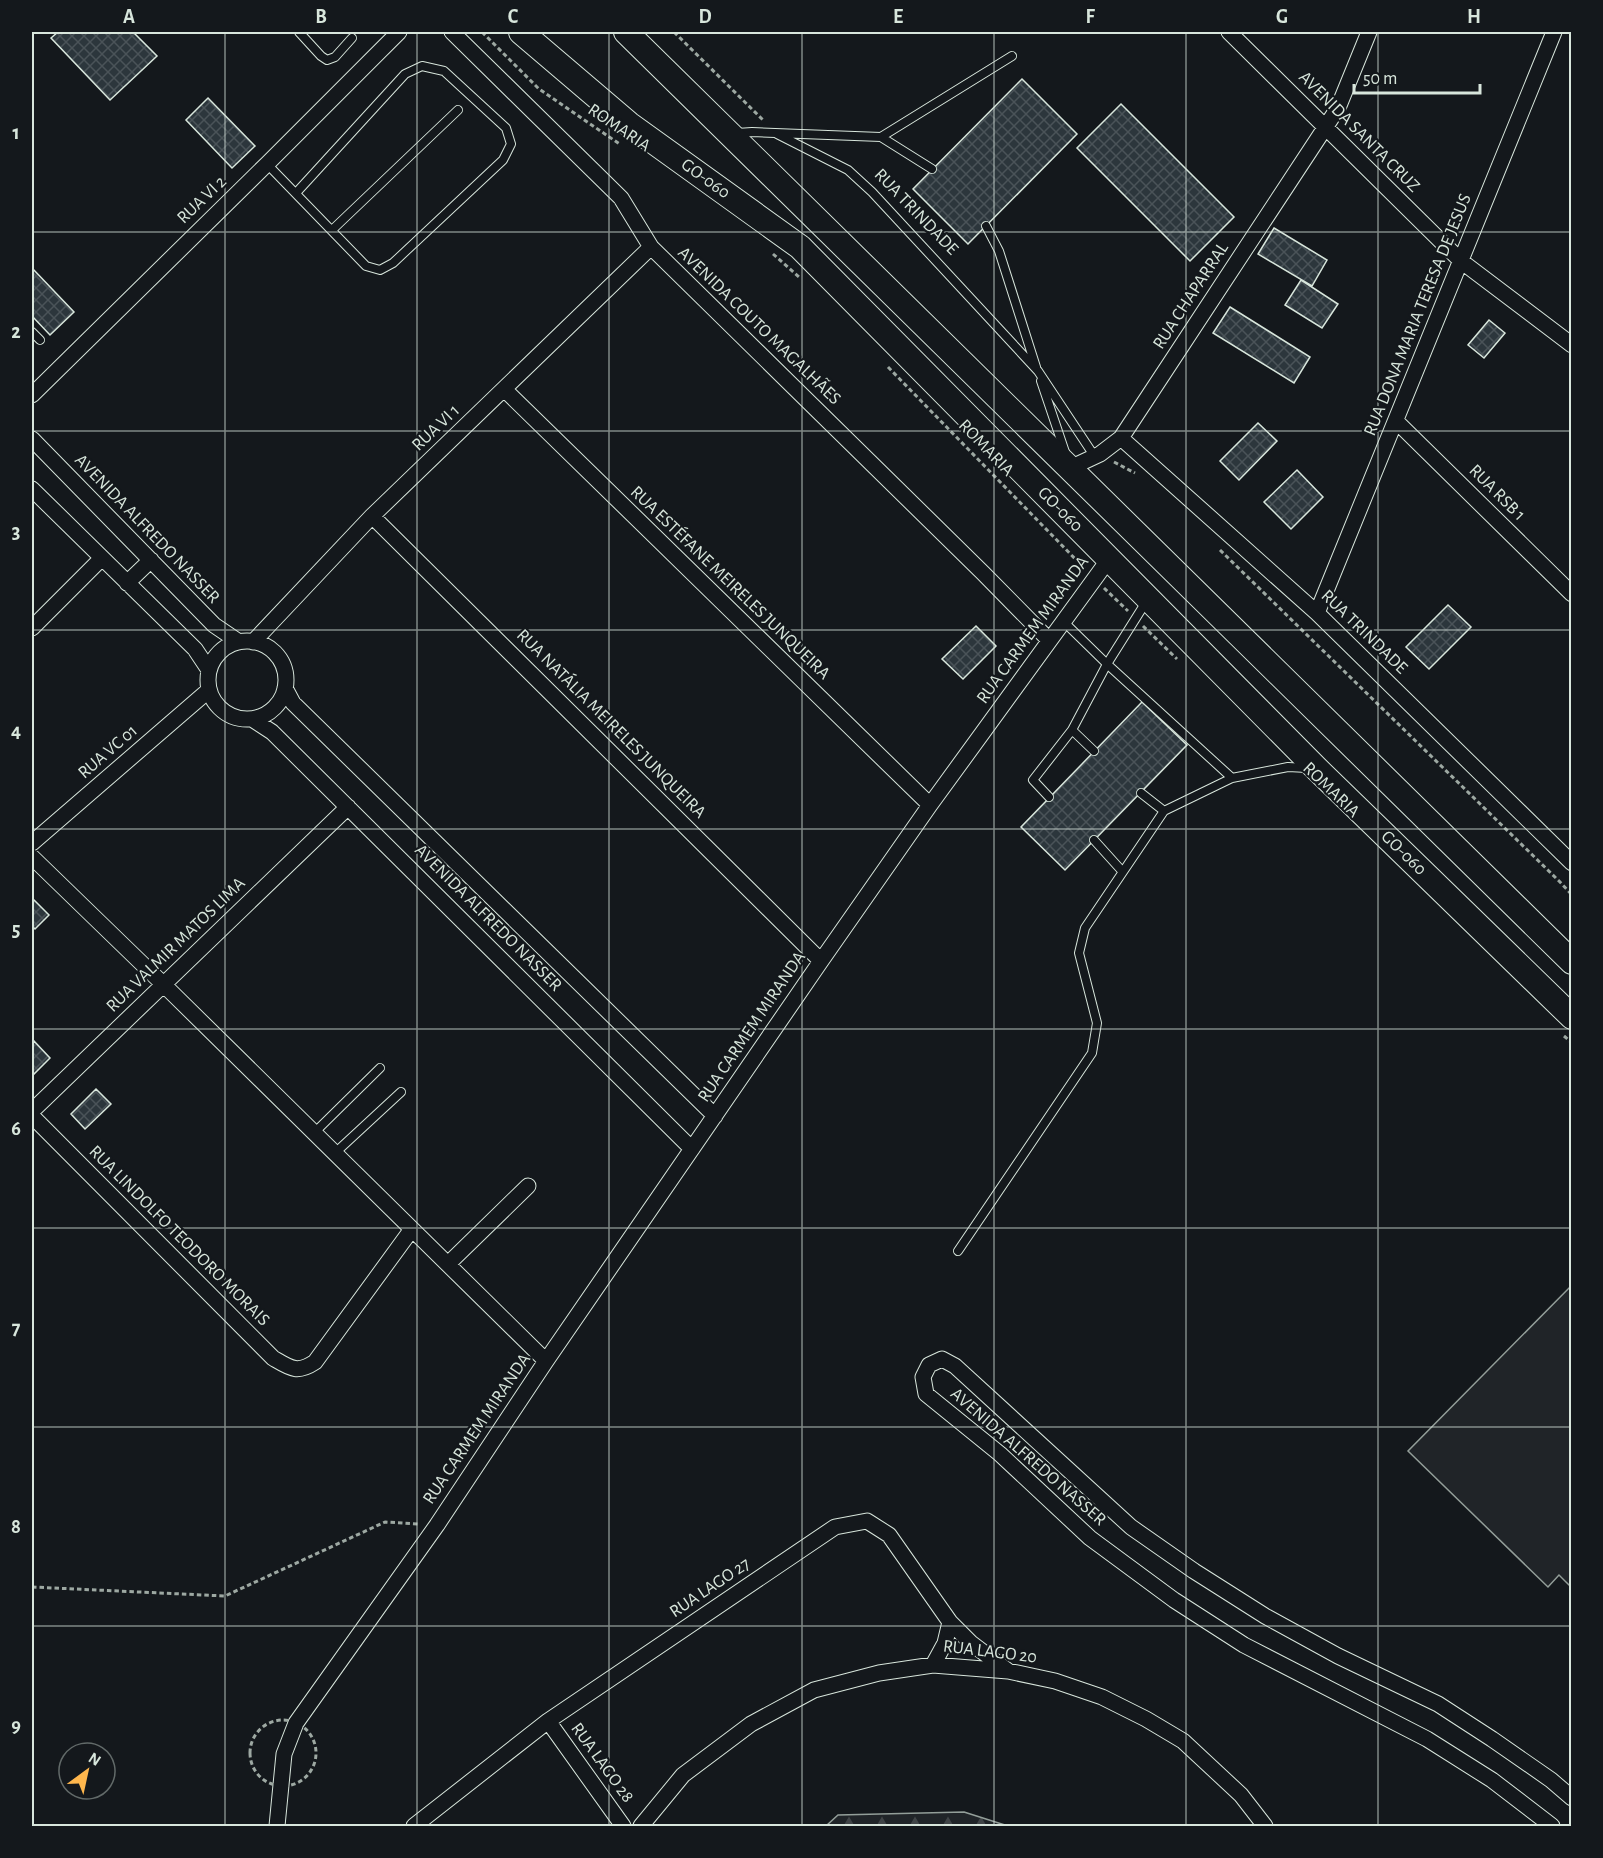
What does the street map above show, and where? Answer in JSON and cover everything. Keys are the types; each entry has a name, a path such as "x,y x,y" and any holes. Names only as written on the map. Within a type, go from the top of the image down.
{"main road":[{"name":"GO-060","path":"521,32 629,124 800,247 1109,559 1142,608 1316,768 1567,1026"},
{"name":"GO-060","path":"626,32 1572,962"}],"street":[{"name":"AVENIDA COUTO MAGALHÃES","path":"452,32 621,198 651,247 1049,640"},
{"name":"AVENIDA SANTA CRUZ","path":"1229,32 1461,261 1572,345"},
{"name":"RUA CHAPARRAL","path":"1070,468 1095,457 1121,438 1338,108 1369,32"},
{"name":"RUA DONA MARIA TERESA DE JESUS","path":"1317,613 1554,32"},
{"name":"RUA VI 2","path":"32,395 267,164 392,34"},
{"name":"RUA VI 1","path":"246,642 372,516 651,247"},
{"name":"RUA ESTÉFANE MEIRELES JUNQUEIRA","path":"504,389 930,805"},
{"name":"RUA RSB 1","path":"1396,421 1572,594"},
{"name":"RUA TRINDADE","path":"1121,438 1317,613 1572,863"},
{"name":"AVENIDA ALFREDO NASSER","path":"32,439 214,625 246,642"},
{"path":"32,489 195,649 209,670"},
{"name":"RUA NATÁLIA MEIRELES JUNQUEIRA","path":"372,516 821,960"},
{"path":"32,628 102,558"},
{"name":"RUA CARMEM MIRANDA","path":"277,1827 284,1754 296,1723 437,1525 546,1361 821,960 930,805 1109,559"},
{"path":"127,583 151,560"},
{"path":"246,642 262,644 278,655 284,665 287,679 280,704 270,713 252,719 240,719 227,714 215,703 209,690 209,670 218,654 229,645 246,642"},
{"name":"AVENIDA ALFREDO NASSER","path":"285,688 293,703 715,1116"},
{"name":"RUA VC 01","path":"32,843 209,690"},
{"name":"AVENIDA ALFREDO NASSER","path":"252,719 272,732 692,1149"},
{"name":"RUA VALMIR MATOS LIMA","path":"32,1113 348,807"},
{"path":"32,857 546,1361"},
{"name":"RUA LINDOLFO TEODORO MORAIS","path":"32,1113 273,1358 296,1370 306,1368 315,1362 412,1229"},
{"path":"448,1264 528,1186"},
{"name":"AVENIDA ALFREDO NASSER","path":"1552,1827 1492,1779 1427,1739 1244,1645 1174,1600 1090,1538 1000,1454 926,1394 922,1377 929,1365 942,1359 955,1366 1131,1527 1194,1571 1265,1616 1327,1650 1438,1704 1551,1780 1572,1798"},
{"name":"RUA LAGO 27","path":"414,1827 548,1721 835,1527 867,1521 889,1535 950,1622 971,1643 1008,1671"},
{"path":"933,1665 945,1643 950,1622"},
{"name":"RUA LAGO 20","path":"641,1827 683,1775 751,1724 814,1690 879,1672 933,1665 1008,1671 1055,1681 1102,1698 1146,1719 1183,1741 1242,1795 1265,1825"},
{"name":"RUA LAGO 28","path":"548,1721 623,1827"}],"lane":[{"path":"299,32 327,60 335,57 352,38"},
{"path":"881,137 1012,56"},
{"path":"267,164 366,266 380,270 393,263 503,160 511,144 506,128 444,70 422,66 405,74 296,193"},
{"path":"332,230 458,110"},
{"path":"729,134 752,132 881,137 932,169"},
{"name":"RUA TRINDADE","path":"777,134 848,170 872,192 1038,371 1095,457"},
{"path":"986,226 999,251 1070,468"},
{"path":"32,332 40,340"},
{"path":"1050,797 1033,780 1072,730 1107,664 1142,608"},
{"path":"1063,621 1232,778"},
{"path":"1072,730 1095,751"},
{"path":"958,1251 1092,1053 1097,1023 1079,953 1085,928 1164,811 1232,778 1288,767 1316,768"},
{"path":"1141,793 1164,811"},
{"path":"1094,840 1122,871"},
{"path":"314,1133 380,1068"},
{"path":"335,1153 401,1092"}],"path":[{"name":"ROMARIA","path":"482,32 539,89 626,149"},
{"path":"674,32 777,134"},
{"path":"767,249 799,278"},
{"name":"ROMARIA","path":"883,362 1094,579 1142,608 1178,660"},
{"path":"1095,457 1119,463 1143,478"},
{"path":"1218,548 1572,895"},
{"path":"1567,1026 1572,1043"},
{"name":"RUA CARMEM MIRANDA","path":"32,1587 225,1596 385,1522 437,1525"},
{"path":"285,1720 296,1723 308,1732 315,1747 315,1759 308,1775 300,1782 289,1786 269,1784 253,1769 249,1754 252,1740 258,1730 271,1722 285,1720"}],"green space":[{"path":"1571,1286 1571,1587 1559,1575 1548,1587 1408,1451"},
{"path":"964,1812 1008,1826 826,1826 838,1815"}],"building":[{"path":"58,32 133,32 157,56 110,100 51,38"},
{"path":"1022,79 1077,134 968,244 913,189"},
{"path":"208,98 255,146 232,168 186,120"},
{"path":"1121,104 1234,217 1190,261 1077,148"},
{"path":"1274,228 1327,260 1312,286 1258,254"},
{"path":"32,268 74,312 50,335 32,316"},
{"path":"1301,280 1338,304 1322,328 1285,305"},
{"path":"1230,307 1310,357 1294,383 1213,333"},
{"path":"1489,320 1505,333 1484,358 1468,345"},
{"path":"1258,423 1277,441 1239,480 1220,461"},
{"path":"1297,470 1323,497 1291,529 1264,502"},
{"path":"1448,605 1471,627 1429,669 1406,647"},
{"path":"976,626 996,646 963,679 942,659"},
{"path":"1142,702 1187,745 1065,870 1021,827"},
{"path":"32,898 49,915 35,929 32,926"},
{"path":"34,1041 50,1058 34,1074 32,1044"},
{"path":"96,1089 111,1104 85,1129 71,1114"}]}
